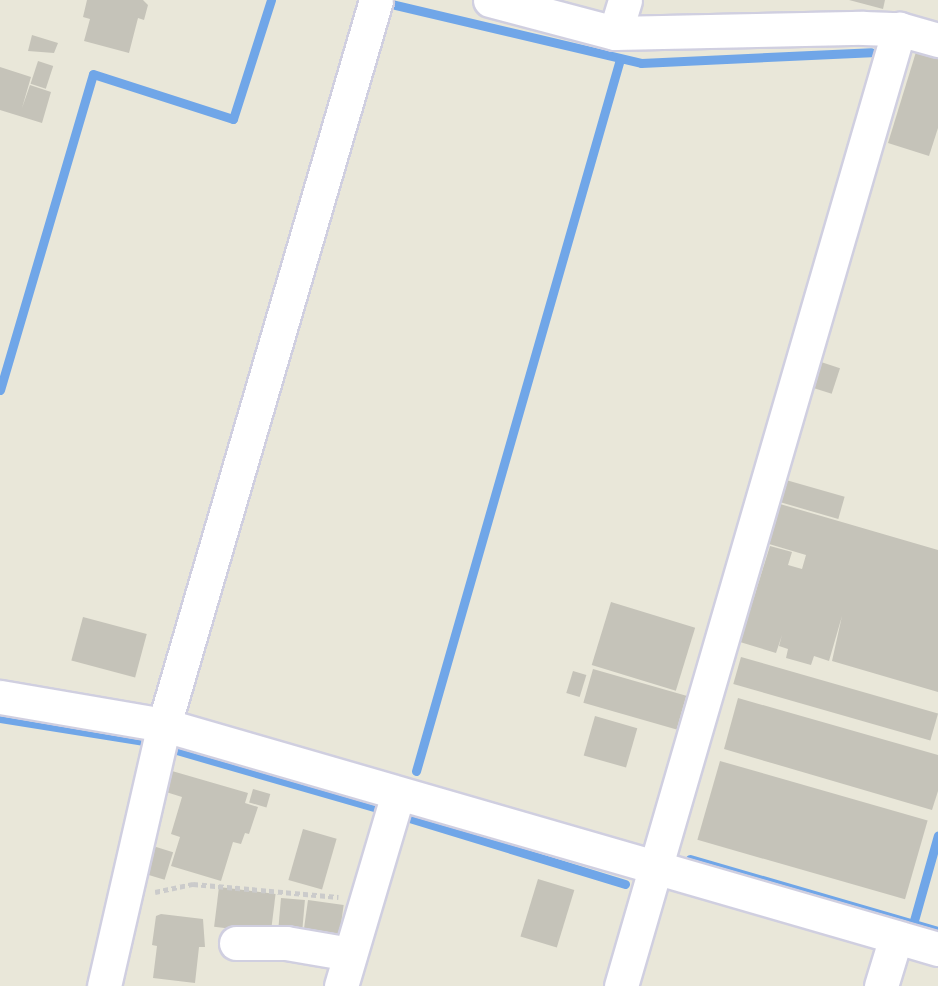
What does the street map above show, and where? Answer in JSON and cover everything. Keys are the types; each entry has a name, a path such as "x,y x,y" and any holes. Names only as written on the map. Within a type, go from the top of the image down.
{"street":[{"path":"490,0 615,33 899,30 938,40"},
{"path":"615,33 625,0"},
{"path":"104,986 164,725 374,7"},
{"path":"621,986 899,30"},
{"path":"0,697 164,725 938,949"},
{"path":"341,986 398,794"},
{"path":"881,986 896,937"},
{"path":"236,943 286,943 350,954"}],"path":[{"path":"125,898 193,884 366,900"}],"building":[{"path":"87,0 143,0 148,5 144,20 138,18 129,53 84,41 90,19 83,17"},
{"path":"849,0 885,0 883,9"},
{"path":"32,35 58,43 54,53 28,51"},
{"path":"916,52 938,58 938,128 929,156 888,143"},
{"path":"38,61 53,66 46,89 31,84"},
{"path":"0,67 31,77 22,108 30,85 51,92 42,123 0,110"},
{"path":"821,362 840,368 832,394 813,388"},
{"path":"786,480 845,497 838,519 780,502"},
{"path":"780,504 938,550 938,692 832,661 842,616 829,661 814,656 811,665 786,658 788,649 779,646 782,635 776,653 740,642 770,546 792,552 788,565 802,569 806,555 769,544"},
{"path":"611,602 695,628 676,691 592,665"},
{"path":"83,617 147,634 135,678 71,660"},
{"path":"741,657 938,713 930,740 733,684"},
{"path":"593,669 686,696 677,729 583,703"},
{"path":"573,671 586,675 580,697 566,693"},
{"path":"738,698 938,755 938,791 932,810 724,749"},
{"path":"595,716 637,728 626,768 584,755"},
{"path":"720,761 928,821 905,899 697,840"},
{"path":"172,771 248,793 245,803 258,807 249,834 245,833 241,844 233,842 221,881 171,866 180,837 171,834 182,797 166,792"},
{"path":"253,789 270,794 266,807 249,802"},
{"path":"303,829 337,839 322,890 288,880"},
{"path":"153,846 173,852 165,880 145,874"},
{"path":"538,879 574,890 557,947 520,936"},
{"path":"219,887 276,894 271,934 214,927"},
{"path":"281,898 305,900 302,931 278,929"},
{"path":"308,900 344,905 339,940 303,935"},
{"path":"161,914 203,919 205,947 199,947 195,983 153,978 157,946 152,945 156,916"}],"waterway":[{"path":"0,390 93,74 233,119 271,0"},
{"path":"383,2 641,63 871,52"},
{"path":"416,771 620,59"},
{"path":"0,718 144,741"},
{"path":"173,749 374,807"},
{"path":"406,817 625,884"},
{"path":"913,924 938,835"},
{"path":"690,859 938,931"}]}
